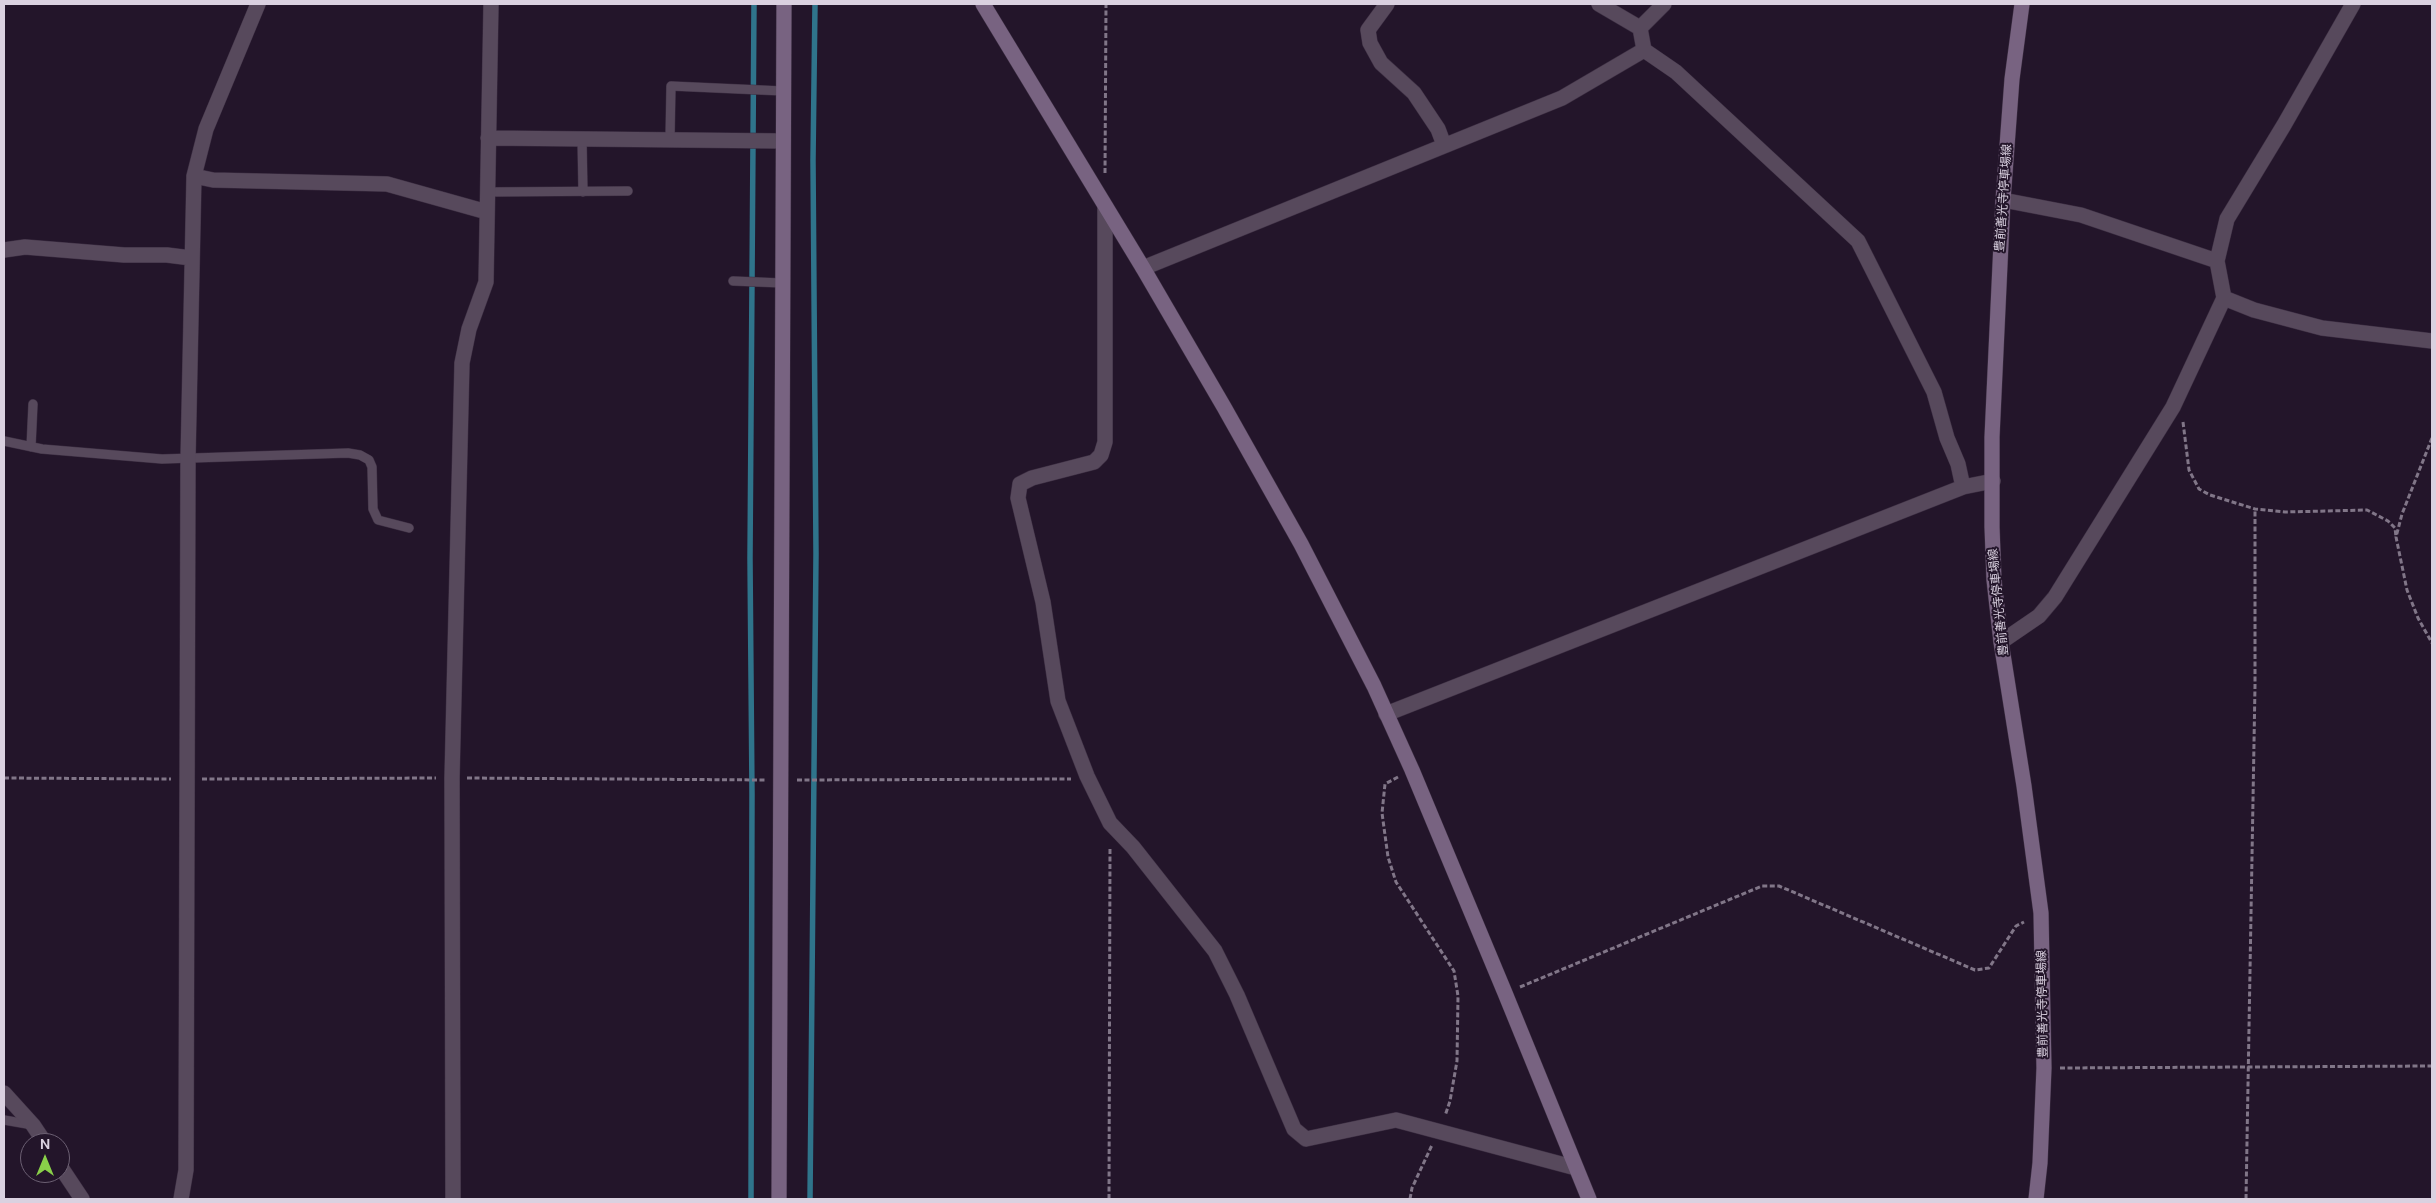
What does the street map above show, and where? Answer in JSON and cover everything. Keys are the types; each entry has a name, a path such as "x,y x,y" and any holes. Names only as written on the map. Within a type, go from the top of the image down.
{"street":[{"path":"181,1199 186,1170 189,778 188,459 194,176 206,130 258,4"},
{"path":"453,1199 452,778 459,561 462,363 469,329 486,282 490,4"},
{"path":"779,1199 784,4"},
{"path":"983,4 1143,268 1301,544 1374,686 1412,770 1589,1199"},
{"path":"1387,4 1368,30 1370,43 1381,63 1414,94 1438,129 1444,145"},
{"path":"1599,4 1640,28 1644,50 1690,84 1858,241 1934,392 1947,438 1958,464 1963,487"},
{"path":"1640,28 1664,4"},
{"name":"豊前善光寺停車場線","path":"2022,4 2012,79 2003,200 1992,437 1994,580 2041,913 2044,1068 2040,1163 2036,1199"},
{"path":"2002,642 2038,616 2055,598 2173,406 2224,298 2218,261 2228,219 2354,4"},
{"path":"1143,268 1562,98 1644,50"},
{"path":"488,138 783,140"},
{"path":"194,176 212,180 387,184 487,212"},
{"path":"2003,200 2081,215 2218,261"},
{"path":"1105,206 1105,442 1101,455 1094,462 1032,478 1020,484 1018,498 1043,602 1058,701 1087,776 1110,823 1133,846 1215,951 1294,1129 1306,1139 1396,1120 1576,1168"},
{"path":"4,250 25,247 191,258"},
{"path":"2224,298 2254,310 2322,328 2432,341"},
{"path":"1386,714 1963,487 1993,481"},
{"path":"4,1093 38,1133"},
{"path":"70,1181 82,1199"}],"lane":[{"path":"670,138 671,86 783,91"},
{"path":"582,139 583,192"},
{"path":"488,192 628,191"},
{"path":"735,281 782,283"},
{"path":"31,447 33,404"},
{"path":"4,441 31,447 162,459 348,453 360,455 369,460 372,467 373,509 378,520 409,528"},
{"path":"4,1120 33,1125"}],"path":[{"path":"1105,177 1106,4"},
{"path":"2173,406 2182,418 2189,470 2195,483 2210,495 2255,509 2304,513 2366,510 2388,521 2395,528 2407,590 2418,618 2432,643"},
{"path":"2396,537 2402,514 2432,438"},
{"path":"2246,1199 2255,509"},
{"path":"1410,1199 1419,1171 1439,1131 1450,1101 1457,1062 1458,996 1454,971 1396,882 1388,857 1382,813 1385,784 1412,770"},
{"path":"804,780 1072,779 1087,776"},
{"path":"4,778 761,780"},
{"path":"1109,1199 1110,823"},
{"path":"1505,993 1762,886 1779,886 1975,970 1989,968 2016,926 2041,913"},
{"path":"2044,1068 2432,1066"}],"waterway":[{"path":"751,1199 752,794 750,558 754,4"},
{"path":"810,1199 816,554 813,160 815,4"}]}
